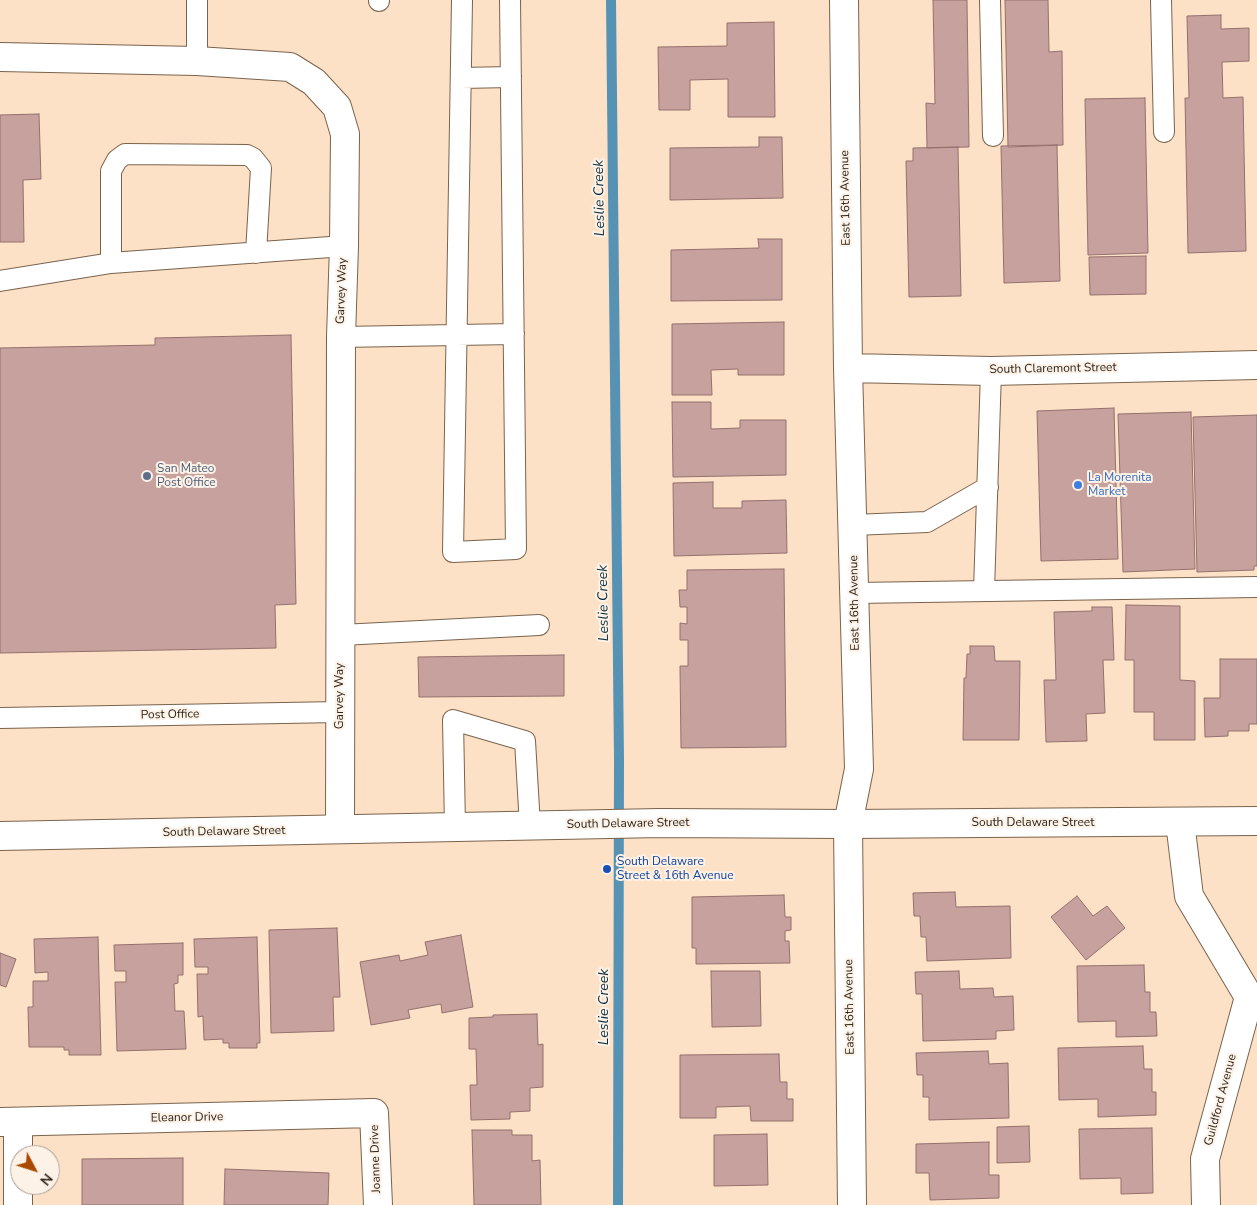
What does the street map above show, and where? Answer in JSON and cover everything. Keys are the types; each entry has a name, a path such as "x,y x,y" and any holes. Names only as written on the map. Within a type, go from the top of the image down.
{"street":[{"name":"East 16th Avenue","path":"844,0 848,368 859,769 848,824 852,1205"},
{"name":"Garvey Way","path":"0,57 197,61 290,67 314,82 337,107 345,134 341,338 340,830"},
{"name":"South Claremont Street","path":"848,368 991,371 1257,366"},
{"name":"South Delaware Street","path":"0,836 660,823 848,824 1257,821"},
{"path":"1180,822 1189,896 1253,1002"},
{"name":"Guildford Avenue","path":"1206,1205 1205,1159 1253,1002"},
{"name":"Eleanor Drive","path":"9,1122 374,1113"},
{"name":"Joanne Drive","path":"374,1113 378,1205"},
{"path":"9,1122 18,1205"}],"lane":[{"path":"197,0 197,61"},
{"path":"462,0 453,552 516,549 510,0"},
{"path":"990,0 992,136"},
{"path":"1161,0 1164,132"},
{"path":"460,78 511,77"},
{"path":"111,263 111,171 117,160 125,154 247,155 253,158 262,168 256,253"},
{"path":"0,281 111,263 344,246"},
{"path":"341,338 514,334"},
{"path":"984,591 991,371"},
{"path":"853,524 927,522 988,487"},
{"path":"855,593 1257,587"},
{"path":"341,635 539,625"},
{"name":"Post Office","path":"0,718 340,712"},
{"path":"455,827 453,720 525,741 530,826"}],"building":[{"path":"933,0 967,0 969,147 927,148 926,103 935,104"},
{"path":"1005,0 1048,0 1049,52 1062,51 1063,145 1008,147"},
{"path":"1221,15 1221,29 1249,28 1249,61 1222,62 1223,98 1243,97 1246,251 1188,253 1185,98 1189,98 1187,16"},
{"path":"774,22 775,117 728,117 728,79 690,80 690,110 659,110 658,47 727,46 727,23"},
{"path":"1145,98 1148,253 1088,255 1085,99"},
{"path":"39,114 41,179 23,180 24,242 0,242 0,115"},
{"path":"759,137 782,137 783,198 670,200 670,148 759,147"},
{"path":"1057,145 1060,281 1004,283 1001,146"},
{"path":"958,147 961,296 909,297 906,161 913,161 913,148"},
{"path":"758,239 782,239 782,300 671,301 671,250 759,248"},
{"path":"1146,256 1146,294 1090,295 1089,257"},
{"path":"784,322 784,375 738,375 738,369 711,370 712,395 672,395 672,324"},
{"name":"San Mateo Post Office","path":"291,335 296,604 275,605 276,648 0,653 0,348 155,345 155,338"},
{"path":"672,402 711,402 711,429 740,428 740,420 786,420 786,475 673,477"},
{"name":"La Morenita Market","path":"1114,408 1118,559 1041,561 1037,411"},
{"path":"1191,412 1195,569 1123,572 1118,414"},
{"path":"1257,415 1257,566 1254,566 1254,570 1197,572 1193,417"},
{"path":"713,482 713,508 742,508 742,501 786,500 787,553 674,556 673,483"},
{"path":"784,569 786,747 681,748 680,666 688,666 688,640 680,640 680,623 687,624 687,607 680,607 679,590 687,590 687,570"},
{"path":"1126,605 1180,606 1180,680 1195,681 1195,740 1154,740 1154,712 1134,712 1134,660 1125,660"},
{"path":"1092,607 1112,607 1114,660 1103,660 1105,713 1086,714 1087,741 1046,742 1044,680 1056,680 1054,612 1092,611"},
{"path":"970,646 994,646 995,661 1020,661 1019,740 963,740 964,678 966,678 967,654 970,654"},
{"path":"564,655 564,696 419,697 418,657"},
{"path":"1220,659 1257,659 1257,724 1249,724 1249,731 1228,731 1228,736 1205,737 1204,698 1220,698"},
{"path":"955,892 956,907 1010,906 1011,958 927,961 926,937 921,937 920,916 914,916 913,893"},
{"path":"784,895 785,917 791,917 791,930 785,931 785,941 789,941 790,963 696,964 696,948 692,948 692,897"},
{"path":"1077,896 1093,916 1107,906 1125,928 1086,960 1051,917"},
{"path":"337,928 340,997 333,997 334,1031 271,1033 269,930"},
{"path":"461,935 473,1007 442,1013 441,1004 408,1010 410,1018 371,1025 360,962 399,955 400,961 428,955 425,942"},
{"path":"98,937 101,1055 69,1055 69,1050 64,1050 64,1047 29,1047 28,1007 33,1007 33,981 48,981 48,972 35,973 34,939"},
{"path":"257,937 260,1043 257,1043 257,1048 229,1048 229,1043 223,1043 223,1039 204,1040 203,1016 198,1017 197,974 208,974 208,967 195,967 194,939"},
{"path":"183,943 183,975 178,975 178,983 174,984 175,1011 184,1011 186,1049 117,1051 115,982 126,982 126,971 115,971 114,945"},
{"path":"0,953 16,959 6,987 0,985"},
{"path":"1144,965 1145,992 1150,992 1150,1012 1156,1012 1157,1036 1116,1037 1116,1021 1078,1022 1077,966"},
{"path":"711,971 760,971 761,1026 712,1027"},
{"path":"959,971 960,989 993,988 994,997 1013,996 1014,1030 996,1031 996,1039 923,1041 922,994 916,994 915,972"},
{"path":"537,1014 538,1045 543,1044 543,1087 530,1088 530,1111 510,1112 510,1119 471,1120 470,1085 477,1085 476,1049 469,1049 469,1018 493,1017 493,1015"},
{"path":"1143,1046 1144,1069 1152,1069 1152,1092 1156,1092 1156,1115 1098,1117 1098,1099 1059,1100 1058,1048"},
{"path":"988,1051 989,1064 1008,1063 1009,1118 929,1120 929,1097 923,1097 923,1075 917,1075 916,1053"},
{"path":"779,1054 780,1082 787,1082 787,1099 793,1099 793,1121 751,1121 750,1106 716,1107 716,1118 680,1118 680,1055"},
{"path":"1029,1126 1030,1162 997,1163 997,1127"},
{"path":"1152,1128 1153,1193 1121,1194 1121,1178 1080,1179 1079,1129"},
{"path":"472,1130 512,1130 512,1135 532,1135 532,1161 540,1160 541,1205 474,1205"},
{"path":"767,1134 768,1185 714,1186 714,1135"},
{"path":"989,1142 989,1175 999,1175 999,1198 930,1200 929,1173 916,1173 916,1144"},
{"path":"183,1158 183,1205 82,1205 82,1159"},
{"path":"225,1169 329,1173 328,1205 224,1205"}],"waterway":[{"name":"Leslie Creek","path":"611,0 619,760 618,1205"}],"place":[{"name":"San Mateo Post Office","path":"147,476"},
{"name":"La Morenita Market","path":"1078,485"},
{"name":"South Delaware Street & 16th Avenue","path":"607,869"}]}
